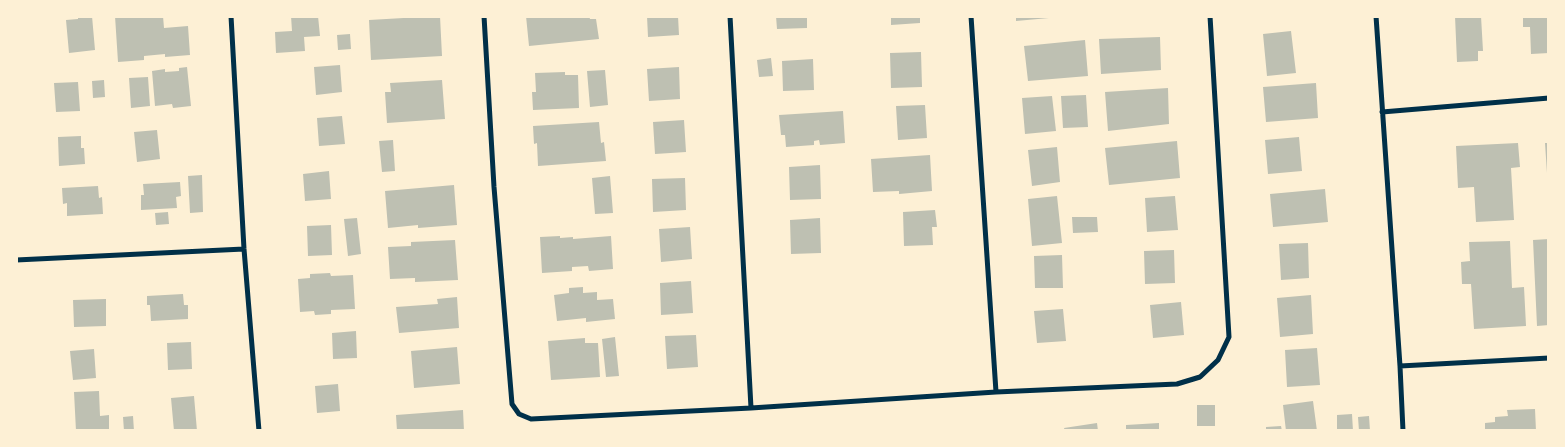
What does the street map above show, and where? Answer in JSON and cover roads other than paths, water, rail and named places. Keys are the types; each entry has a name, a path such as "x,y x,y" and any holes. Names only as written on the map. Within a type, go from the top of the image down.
{"street":[{"path":"231,16 244,249 259,431"},
{"path":"484,16 494,188 512,404 519,414 531,419 751,408 996,392 1177,384 1200,377 1218,360 1229,338 1210,16"},
{"path":"730,16 751,408"},
{"path":"971,16 996,392"},
{"path":"1376,16 1403,431"},
{"path":"1382,112 1549,98"},
{"path":"16,260 244,249"},
{"path":"1400,366 1549,358"}]}
